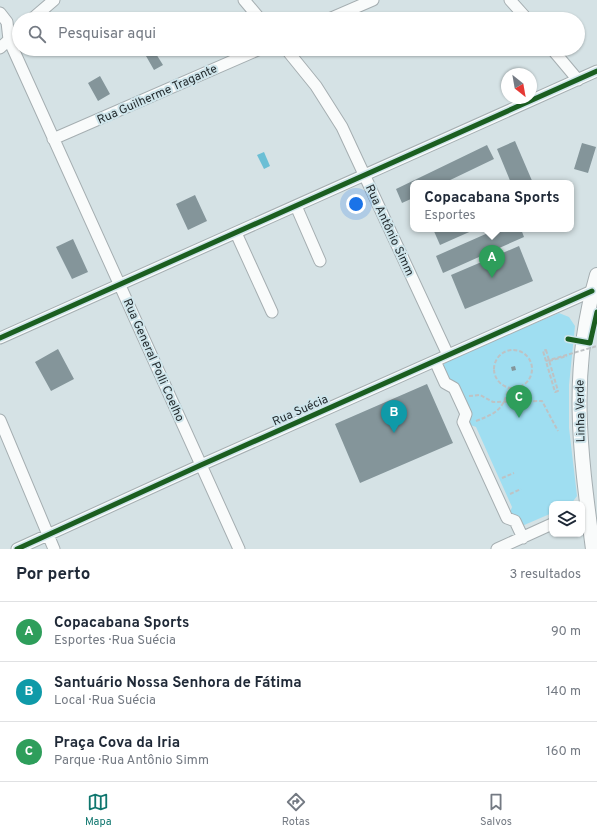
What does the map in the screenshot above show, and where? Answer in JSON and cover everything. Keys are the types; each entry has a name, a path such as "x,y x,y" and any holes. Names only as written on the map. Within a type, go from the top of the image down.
{"main road":[{"name":"Linha Verde","path":"584,501 578,414 592,291 597,275"},
{"name":"Linha Verde","path":"585,510 593,549"}],"street":[{"path":"40,12 54,0"},
{"path":"244,0 254,12"},
{"path":"345,12 373,0"},
{"path":"510,0 520,12"},
{"name":"Rua General Polli Coelho","path":"0,13 6,22 4,38 12,54"},
{"path":"0,48 4,38"},
{"name":"Rua General Polli Coelho","path":"13,56 54,139 239,549"},
{"name":"Rua Guilherme Tragante","path":"54,139 244,56"},
{"name":"Rua Antônio Simm","path":"291,56 330,106 342,127 448,355"},
{"path":"558,56 578,80"},
{"path":"0,338 597,71"},
{"path":"296,206 320,261"},
{"path":"236,233 272,312"},
{"name":"Rua Suécia","path":"17,549 201,464 592,291"},
{"path":"435,361 445,383 454,388 466,414 463,422 508,518 515,521 523,538"},
{"path":"0,420 54,549"},
{"path":"497,549 549,525"}],"path":[{"path":"546,360 597,346"},
{"path":"517,350 527,356 532,367 532,372 530,378 521,386 509,387 498,380 494,368 500,356 505,352 517,350"},
{"path":"546,350 550,361 558,391 555,392 543,351 546,350"},
{"path":"550,361 567,356"},
{"path":"476,421 497,412 505,402 509,387"},
{"path":"465,397 476,394 490,402 542,401 558,431"},
{"path":"502,478 514,473"},
{"path":"510,494 521,489"}],"shaded area":[{"path":"264,152 270,166 264,169 257,155"},
{"path":"559,313 569,317 575,326 569,385 569,428 577,496 573,501 549,501 549,514 522,526 509,515 512,507 476,427 468,424 443,366 446,361"}],"building":[{"path":"146,56 157,56 163,65 154,70"},
{"path":"100,76 110,94 98,101 88,83"},
{"path":"515,141 532,180 510,180 497,149"},
{"path":"582,143 596,147 588,173 574,169"},
{"path":"487,145 494,159 450,180 415,180"},
{"path":"410,182 410,199 402,203 396,189"},
{"path":"195,195 207,221 188,230 176,204"},
{"path":"434,232 469,232 440,245"},
{"path":"490,232 522,232 524,237 443,273 436,256"},
{"path":"73,239 88,272 72,279 56,247"},
{"path":"519,246 533,281 465,309 451,275"},
{"path":"58,349 74,379 51,391 35,362"},
{"path":"515,366 516,370 512,371 511,367"},
{"path":"427,384 453,443 360,483 335,424"}],"cycle path":[{"path":"0,338 597,71"},
{"path":"17,549 201,465 592,291"},
{"path":"568,339 590,343 597,312"}],"place":[{"name":"Copacabana Sports","path":"492,278"},
{"name":"Praça Cova da Iria","path":"519,418"},
{"name":"Santuário Nossa Senhora de Fátima","path":"394,433"}]}
